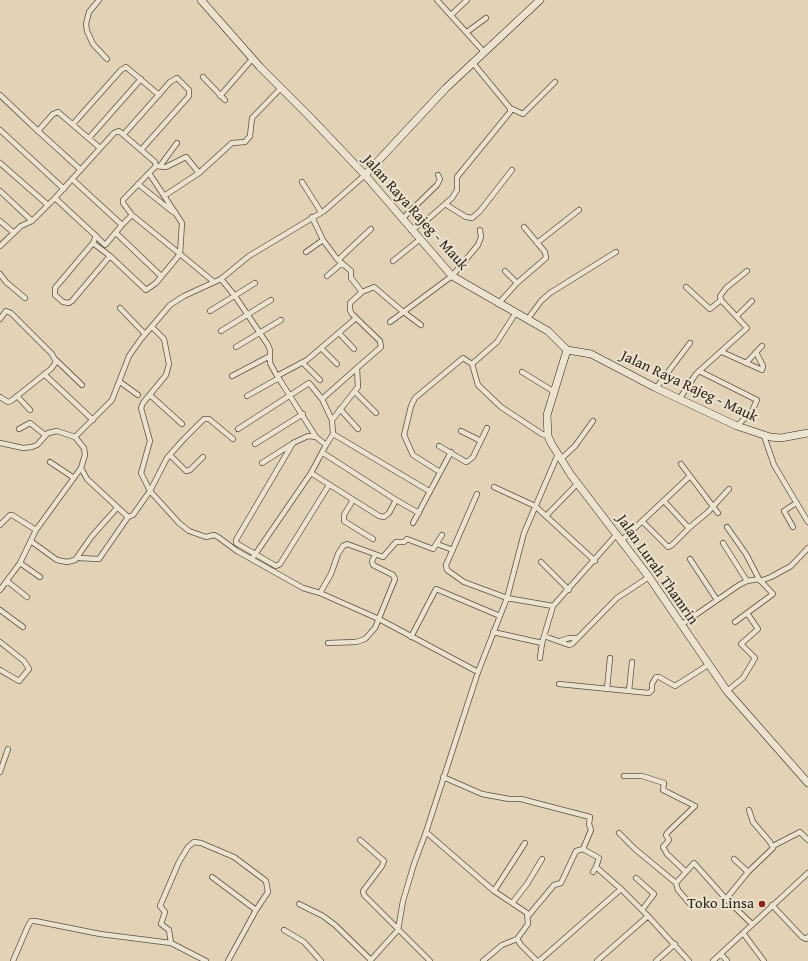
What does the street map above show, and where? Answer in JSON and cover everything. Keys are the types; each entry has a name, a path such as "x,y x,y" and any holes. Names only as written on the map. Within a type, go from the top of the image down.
{"main road":[{"name":"Jalan Raya Rajeg - Mauk","path":"201,0 253,58 365,176 419,240 452,276 515,314 548,331 567,350 591,354 656,388 737,426 764,436 781,438 808,433"},
{"path":"365,176 427,107 540,0"},
{"name":"Jalan Lurah Thamrin","path":"567,350 547,415 548,436 559,456 578,484 649,577 681,626 727,691 808,783"}],"street":[{"path":"99,0 89,12 86,31 93,44 107,59"},
{"path":"437,0 484,52"},
{"path":"451,14 467,0"},
{"path":"467,32 486,18"},
{"path":"220,96 253,58"},
{"path":"473,63 510,108 523,114 555,82"},
{"path":"73,124 123,69 128,67 159,96"},
{"path":"203,77 220,96 226,100"},
{"path":"124,134 175,78 189,92 188,97 141,150"},
{"path":"89,138 141,79"},
{"path":"164,196 199,174 232,143 245,142 252,134 252,118 281,88"},
{"path":"0,95 81,170"},
{"path":"0,104 4,99"},
{"path":"411,230 427,220 455,194 457,177 509,114 510,108"},
{"path":"38,130 56,113 61,114 100,148"},
{"path":"0,130 64,189"},
{"path":"0,246 21,226 32,221 64,189 72,178 117,131 124,134 158,166 169,166 186,157 199,174"},
{"path":"177,143 158,166 149,173 123,201 132,215 214,282"},
{"path":"0,163 48,205"},
{"path":"445,204 472,218 480,211 512,170"},
{"path":"93,242 146,290 156,283 180,254 182,223 149,173"},
{"path":"402,220 437,185 440,179 438,175"},
{"path":"75,437 112,400 129,356 145,334 170,305 221,279 249,256 321,212 343,196 365,176"},
{"path":"72,178 122,225"},
{"path":"302,182 321,212"},
{"path":"138,184 176,214"},
{"path":"0,191 32,221"},
{"path":"55,198 106,244"},
{"path":"537,243 579,210"},
{"path":"101,250 132,215"},
{"path":"312,217 323,240 340,261 351,271 351,278 362,292"},
{"path":"0,221 14,233"},
{"path":"498,304 517,283 546,258 545,252 524,227"},
{"path":"327,276 371,229"},
{"path":"390,322 452,276 478,245 481,237 480,230"},
{"path":"116,233 161,276"},
{"path":"96,236 93,242 57,285 54,292 57,297 67,303 72,302 110,256"},
{"path":"306,252 323,240"},
{"path":"394,261 419,240"},
{"path":"527,320 541,301 550,293 616,252"},
{"path":"505,270 517,283"},
{"path":"680,398 700,371 747,328 721,300 720,296 726,288 747,271"},
{"path":"0,274 6,282 25,298"},
{"path":"221,279 235,296 268,345 270,363 278,377 303,414 316,437 326,445"},
{"path":"210,311 255,283"},
{"path":"322,400 377,352 381,346 380,341 356,318 349,307 362,292 374,287 421,325"},
{"path":"686,287 710,309 721,300"},
{"path":"222,331 271,300"},
{"path":"737,316 752,301"},
{"path":"120,308 145,334"},
{"path":"0,319 6,311 11,313 82,385"},
{"path":"472,364 497,342 515,314"},
{"path":"247,396 303,363 356,318"},
{"path":"236,347 281,320"},
{"path":"152,327 164,339 169,364 166,375 141,408 150,441 141,473 150,491 179,523 189,531 206,537 214,535 303,588 320,593 379,619 478,672"},
{"path":"339,333 354,349"},
{"path":"656,388 690,343"},
{"path":"746,363 762,346"},
{"path":"321,348 337,364"},
{"path":"722,352 763,370 756,352"},
{"path":"232,376 270,356"},
{"path":"440,472 413,456 404,439 411,406 415,398 463,358 472,364 477,383 480,388 501,407 542,434 548,436"},
{"path":"0,397 8,402 17,396 54,367 55,359"},
{"path":"303,363 320,380"},
{"path":"332,420 359,386 357,368"},
{"path":"700,371 757,400 752,411 737,426"},
{"path":"522,372 553,392"},
{"path":"44,374 93,420"},
{"path":"120,382 138,395"},
{"path":"238,428 310,383 322,400 332,420 332,434 323,453 252,559"},
{"path":"355,392 376,413"},
{"path":"150,395 182,424"},
{"path":"17,396 30,410"},
{"path":"340,410 358,429"},
{"path":"255,444 303,414"},
{"path":"32,542 57,560 67,562 78,558 99,559 128,516 133,515 150,491 170,455 182,440 206,418 233,439"},
{"path":"299,904 323,916 335,925 370,960 398,930 403,901 411,871 426,832 478,672 507,598 524,533 559,456 584,435 593,421"},
{"path":"20,429 30,423 45,435"},
{"path":"440,446 466,462 473,456 487,428"},
{"path":"0,443 28,448 37,445 45,435 57,431 75,437 84,451 84,462 81,468 36,530 32,542 20,563 0,590"},
{"path":"461,431 481,441"},
{"path":"332,434 430,491"},
{"path":"262,462 293,443 308,436 316,437"},
{"path":"764,436 774,465 808,522"},
{"path":"293,443 236,540 236,543 276,566 280,564 329,485"},
{"path":"414,523 451,452"},
{"path":"323,453 419,513"},
{"path":"170,455 186,471 190,470 203,457"},
{"path":"50,462 74,478"},
{"path":"681,464 718,513"},
{"path":"81,468 87,479 128,516"},
{"path":"311,473 353,500 382,516 389,513 396,500"},
{"path":"621,541 690,476"},
{"path":"546,516 578,484"},
{"path":"494,487 535,506 595,561"},
{"path":"642,521 668,547 714,506 729,490"},
{"path":"478,494 446,565 449,573 464,582 507,598 553,606"},
{"path":"353,500 344,515 344,521 373,538"},
{"path":"664,501 688,526 690,526"},
{"path":"793,527 784,511 796,503"},
{"path":"78,558 92,536 118,508"},
{"path":"0,525 10,515 12,515 36,530"},
{"path":"727,527 746,554 759,580 772,594 735,622"},
{"path":"540,658 544,636 553,606 595,561 617,534"},
{"path":"320,593 343,546 347,544 383,557 396,542 404,542 407,539 432,549 442,535"},
{"path":"723,543 747,581"},
{"path":"437,544 453,550"},
{"path":"681,626 717,600 747,581 771,577 791,566 808,548"},
{"path":"328,643 356,642 365,639 379,619 395,577 373,565 372,561 376,555"},
{"path":"690,559 717,600"},
{"path":"541,562 569,590"},
{"path":"20,563 40,577"},
{"path":"544,636 560,641 569,638 577,638 620,595 634,588 649,577"},
{"path":"7,581 27,597"},
{"path":"411,637 436,590 500,616"},
{"path":"0,610 23,626"},
{"path":"727,691 744,678 755,658 741,644 758,629 747,613"},
{"path":"494,632 542,644"},
{"path":"0,642 24,661 29,669 19,681 0,670"},
{"path":"607,689 610,658"},
{"path":"629,691 632,662"},
{"path":"559,684 649,693 652,690 654,679 658,677 675,686 708,665"},
{"path":"0,772 8,749"},
{"path":"624,776 642,776 664,783 663,790 695,806 668,832 666,836 669,840 662,847 667,854 686,872"},
{"path":"443,778 482,794 509,800 521,799 590,816 589,824 591,830 583,849"},
{"path":"749,810 753,822 772,846"},
{"path":"426,832 494,891 524,908 529,915"},
{"path":"726,898 748,872 769,853 772,846 800,832 808,840"},
{"path":"619,833 635,849 676,883 678,890 691,905"},
{"path":"360,840 384,861 382,866 363,891 398,930 430,961"},
{"path":"171,943 169,930 161,924 165,912 160,906 179,862 188,847 194,842 201,843 234,857 266,881 269,890 256,910 228,961"},
{"path":"494,891 525,843"},
{"path":"483,961 502,944 517,939 528,924 529,915 554,886 562,884 576,851 583,849 599,858 593,872"},
{"path":"513,902 527,884 542,859"},
{"path":"734,860 748,872"},
{"path":"676,883 694,863 752,924"},
{"path":"596,867 648,916 689,961"},
{"path":"713,961 808,873"},
{"path":"212,877 256,910"},
{"path":"636,878 654,894 642,910"},
{"path":"517,939 518,942 538,961 621,889"},
{"path":"772,905 802,937 806,939 808,937"},
{"path":"596,961 648,916"},
{"path":"13,961 31,922 100,934 171,943 206,961"},
{"path":"284,930 304,942 321,961"},
{"path":"742,933 764,961"},
{"path":"656,961 675,944"},
{"path":"721,954 727,961"}],"place":[{"name":"Toko Linsa","path":"762,904"}]}
